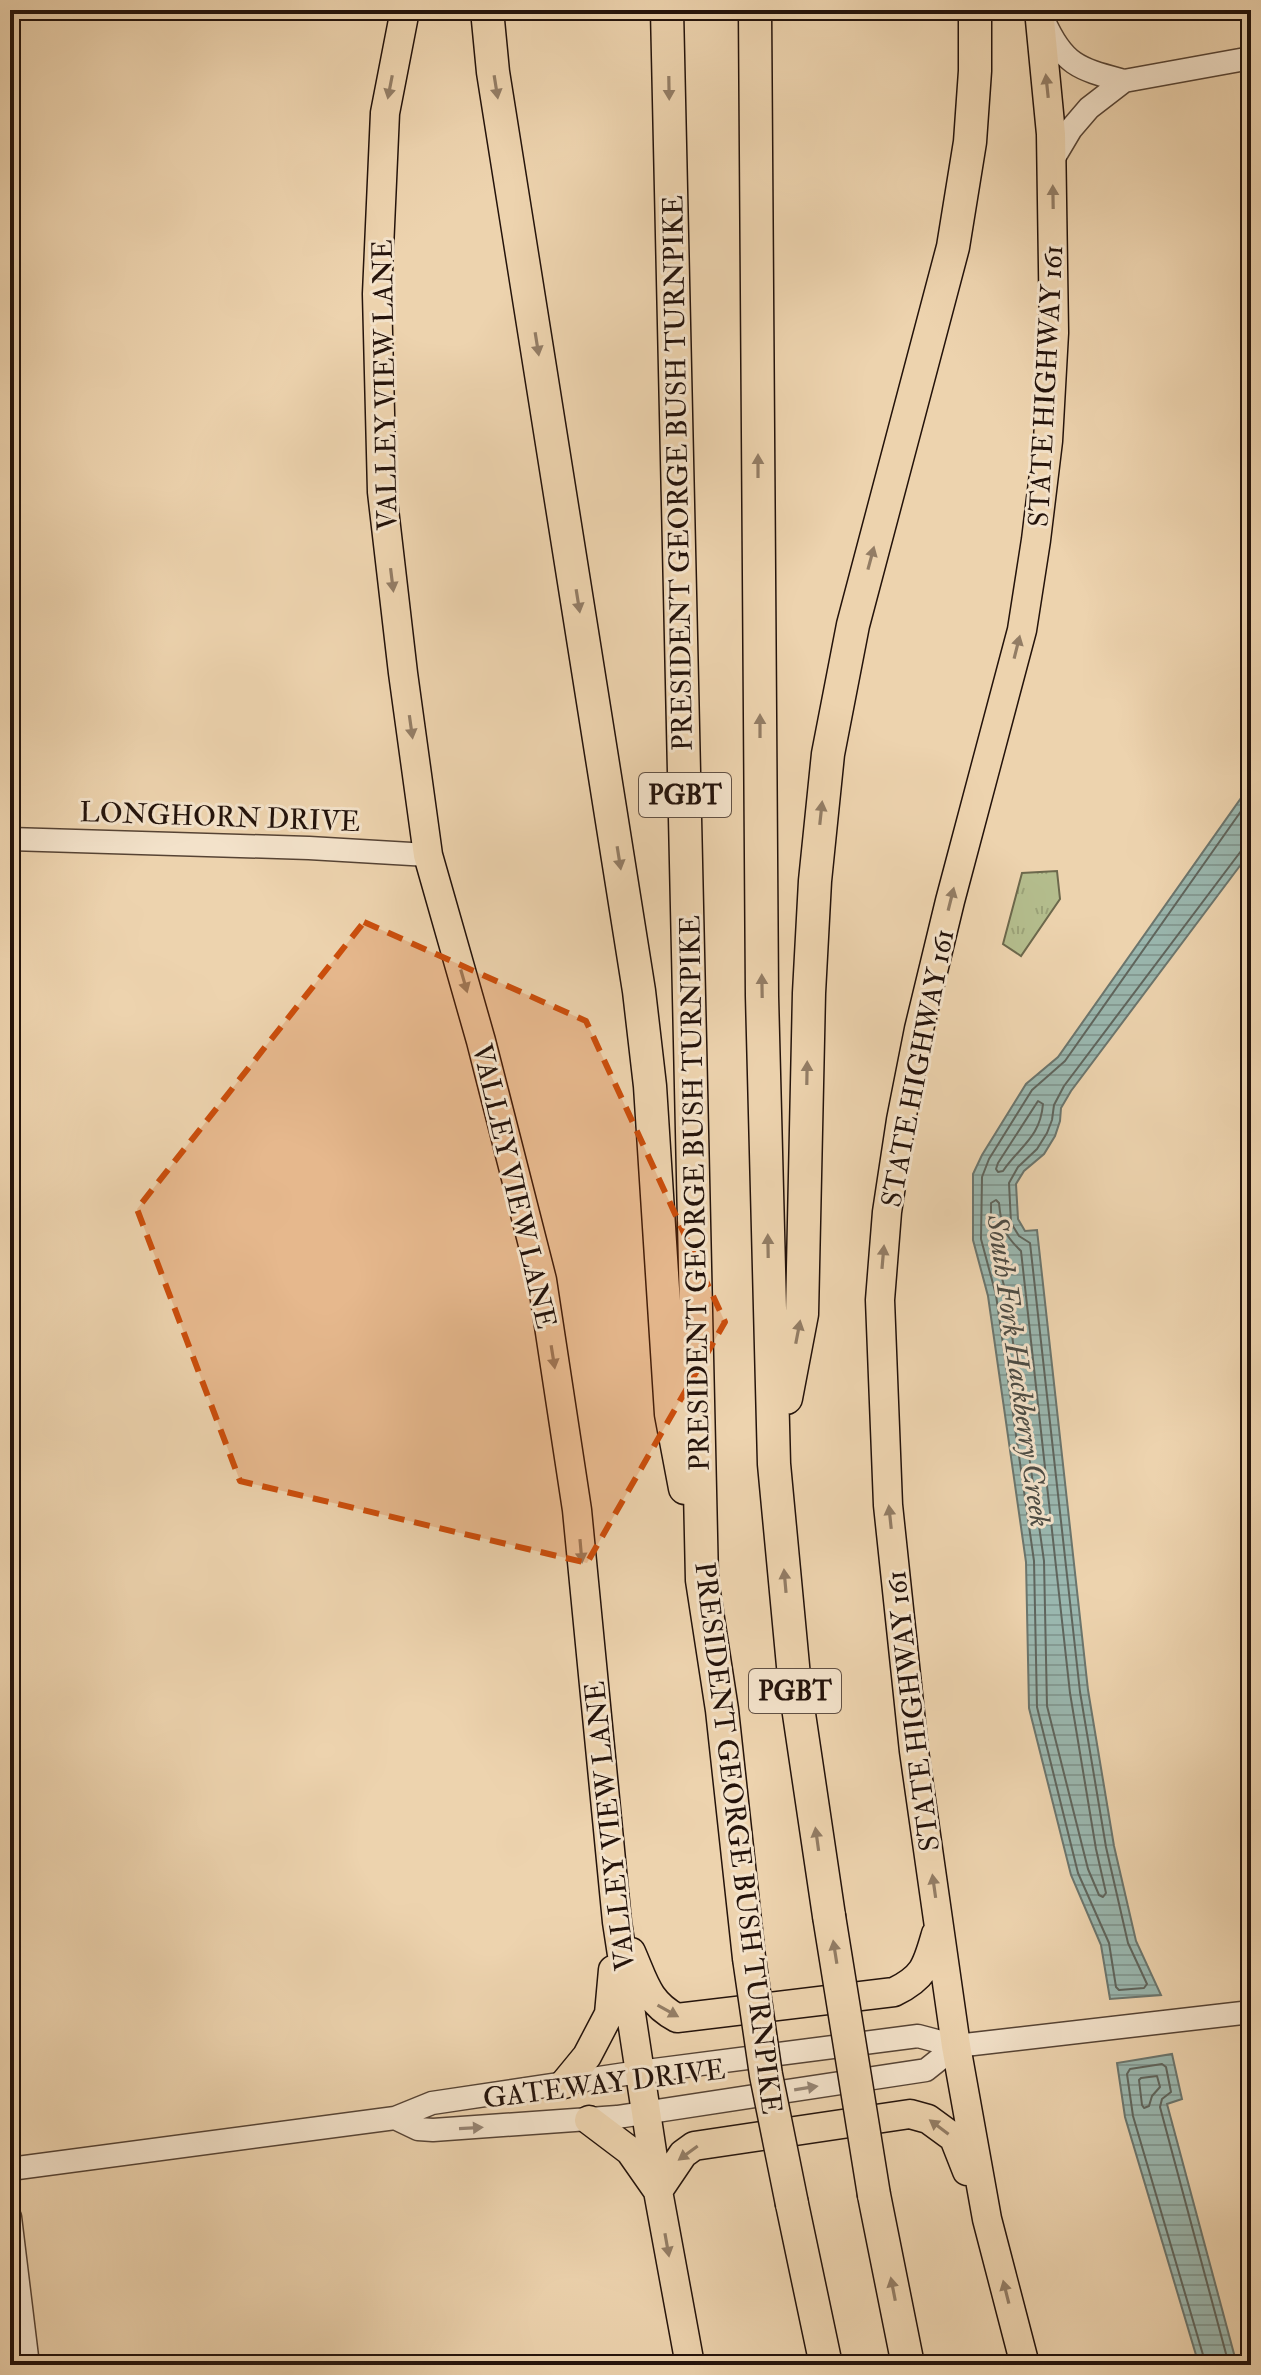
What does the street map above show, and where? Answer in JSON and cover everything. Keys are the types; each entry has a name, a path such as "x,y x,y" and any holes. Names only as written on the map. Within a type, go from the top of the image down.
{"highway":[{"path":"487,10 496,88 639,991 650,1086 671,1414 702,1580"},
{"name":"PRESIDENT GEORGE BUSH TURNPIKE","path":"667,10 702,1580 722,1710 749,1958 766,2075 826,2365"},
{"name":"PGBT","path":"755,10 762,996 774,1464 795,1687 829,1916 874,2195 908,2365"},
{"path":"774,1464 802,1314 809,993 817,855 828,754 853,625 953,247 970,142 975,10"}],"main road":[{"name":"VALLEY VIEW LANE","path":"405,10 385,113 377,294 382,492 403,673 428,855 481,1041 542,1280 577,1510 617,1922 658,2191 690,2365"},
{"name":"STATE HIGHWAY 161","path":"1025,2365 987,2219 956,2046 914,1751 888,1505 880,1300 889,1196 919,1029 1022,630 1036,540 1048,441 1054,333 1052,161 1039,11"},
{"path":"617,1922 653,2001 677,2018 894,1992 911,1983 925,1969 939,1925"},
{"path":"564,2084 587,2056 609,2014 617,1922"},
{"path":"589,2120 630,2151 658,2191 683,2154 694,2146 910,2114 928,2119 954,2138 987,2219"}],"street":[{"path":"1039,11 1056,46 1075,64 1083,70 1124,81 1251,58"},
{"path":"1052,161 1071,129 1089,108 1124,81"},
{"name":"LONGHORN DRIVE","path":"10,839 309,848 428,855"},
{"name":"GATEWAY DRIVE","path":"10,2169 395,2118 432,2103 639,2072 918,2036 956,2046 1251,2012"},
{"name":"GATEWAY DRIVE","path":"395,2118 418,2129 433,2130 589,2120 646,2113 926,2070 956,2046"},
{"path":"10,2217 28,2365"}],"highlighted area":[{"path":"364,922 586,1021 725,1322 587,1563 240,1481 137,1209"}],"green space":[{"path":"1057,871 1060,899 1021,956 1003,944 1022,873"}],"water":[{"name":"South Fork Hackberry Creek","path":"1251,784 1251,851 1071,1091 1061,1108 1055,1136 1044,1154 1024,1171 1016,1184 1018,1219 1025,1231 1037,1230 1088,1690 1114,1846 1136,1941 1161,1995 1110,1999 1101,1945 1071,1875 1029,1708 1026,1562 988,1296 973,1240 973,1174 1026,1084 1058,1057"},
{"path":"1172,2054 1182,2099 1167,2104 1237,2365 1199,2365 1125,2117 1117,2063"}]}
